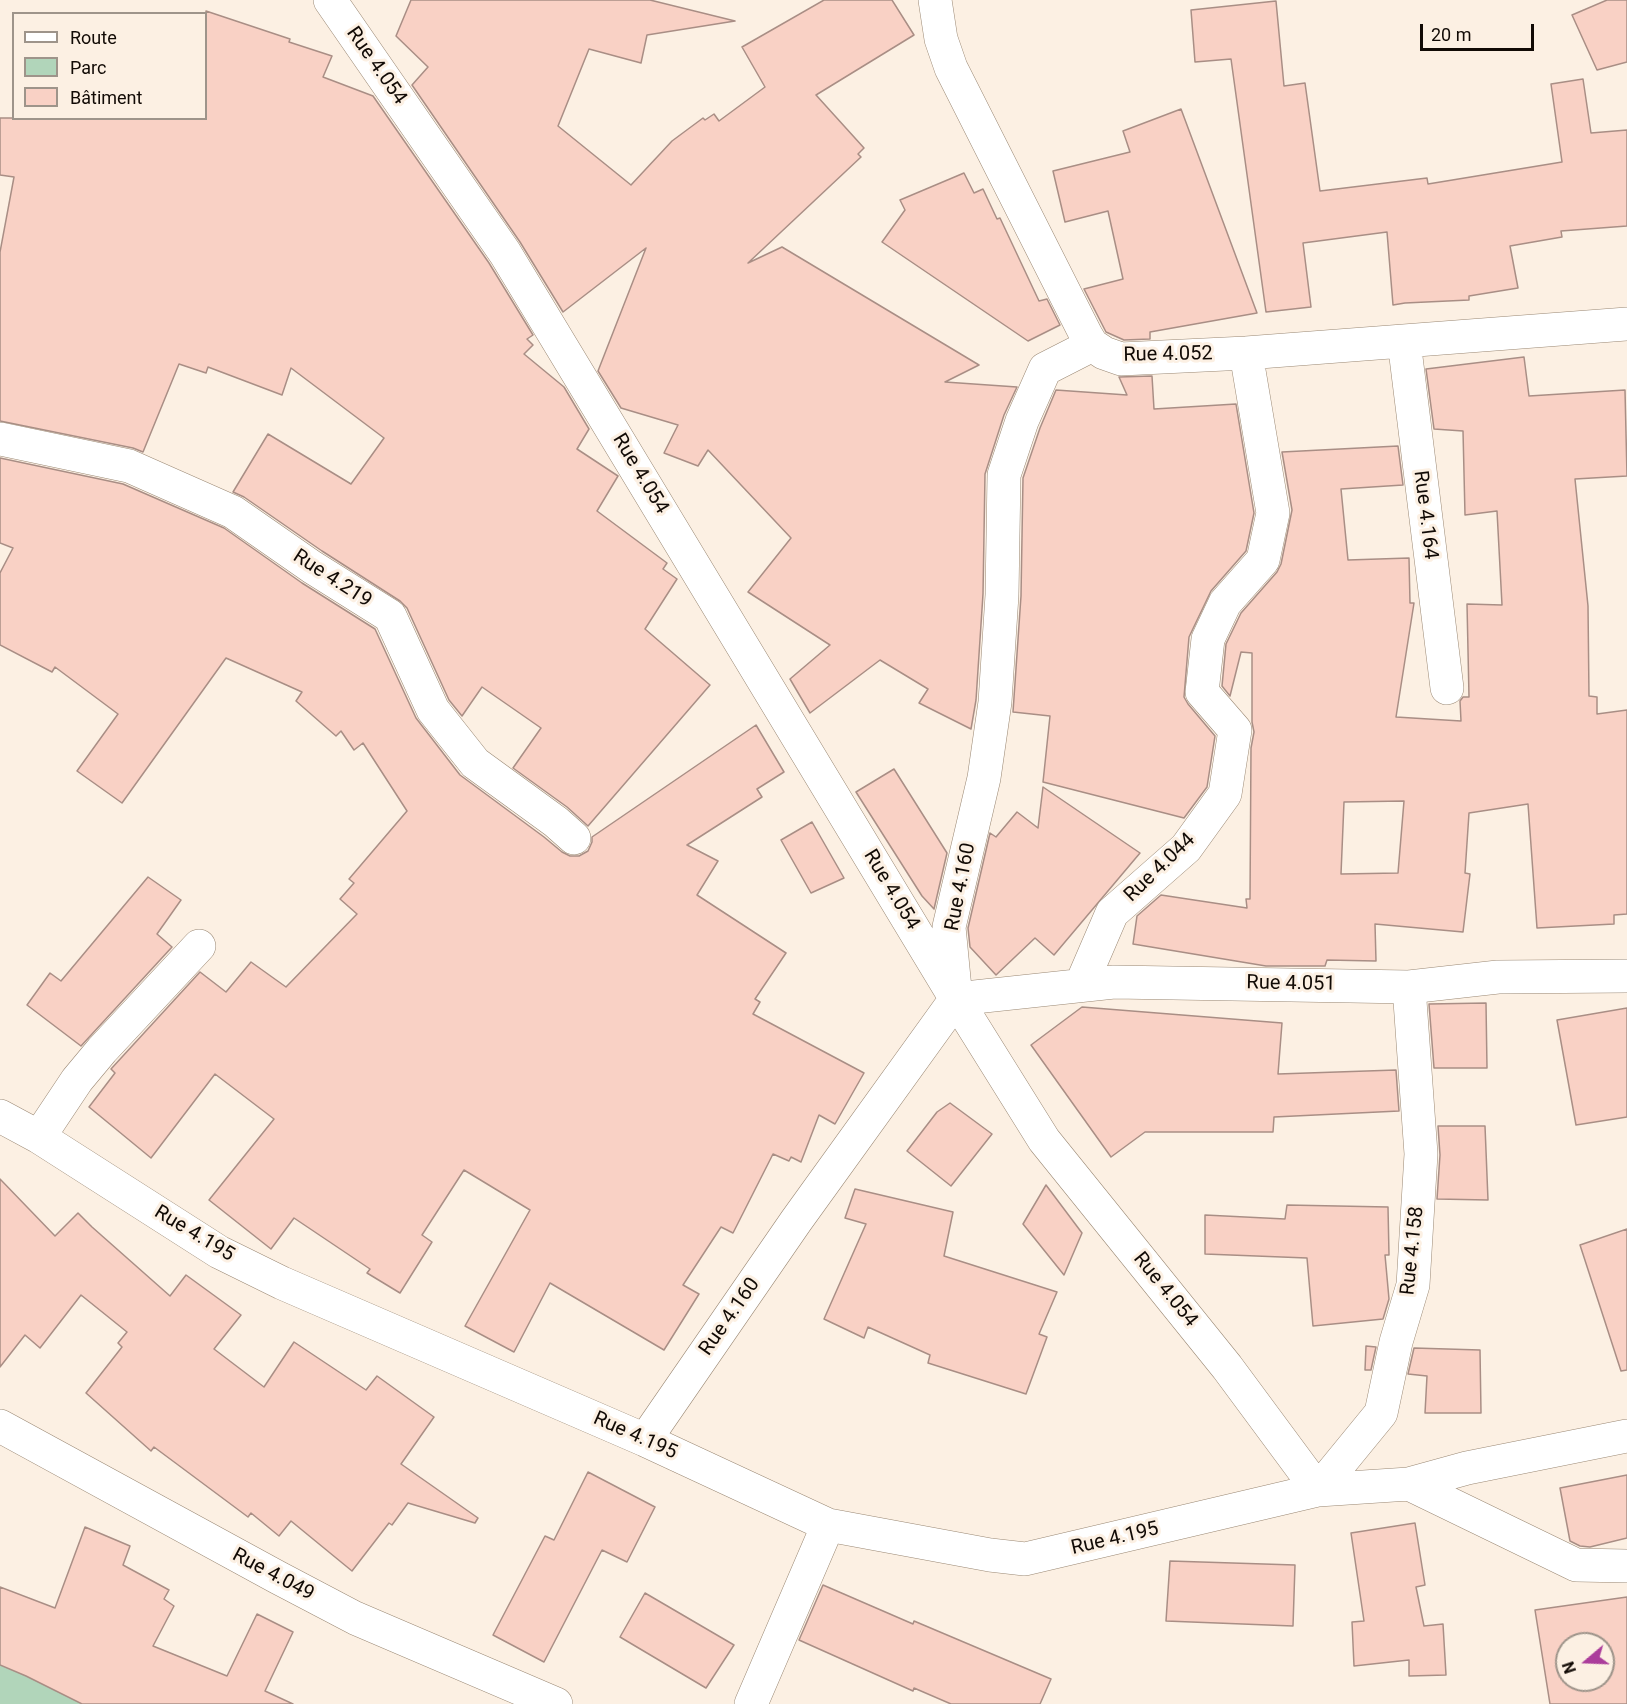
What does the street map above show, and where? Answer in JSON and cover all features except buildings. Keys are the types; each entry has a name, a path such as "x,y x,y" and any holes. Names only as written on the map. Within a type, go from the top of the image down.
{"street":[{"name":"Rue 4.054","path":"330,0 505,253 956,999 1044,1140 1227,1367 1318,1490"},
{"path":"935,0 941,39 951,68 1092,345"},
{"name":"Rue 4.052","path":"1092,345 1104,353 1121,359 1246,353 1627,324"},
{"name":"Rue 4.164","path":"1404,341 1447,688"},
{"name":"Rue 4.160","path":"645,1440 796,1221 956,999 949,927 984,778 995,702 1002,595 1005,475 1022,421 1045,369 1092,345"},
{"name":"Rue 4.044","path":"1081,985 1112,914 1186,848 1224,795 1235,730 1202,692 1208,639 1225,603 1263,560 1273,513 1246,353"},
{"name":"Rue 4.219","path":"0,439 129,466 233,512 312,567 390,616 433,710 475,764 556,822 574,838"},
{"path":"39,1137 77,1080 102,1050 199,946"},
{"name":"Rue 4.051","path":"956,999 1126,982 1409,987 1498,977 1627,976"},
{"name":"Rue 4.158","path":"1318,1490 1381,1413 1396,1342 1413,1285 1421,1154 1409,987"},
{"name":"Rue 4.195","path":"0,1116 39,1137 219,1252 282,1283 645,1440 828,1525 990,1555 1025,1559 1318,1490"},
{"name":"Rue 4.049","path":"0,1426 355,1618 556,1704"},
{"path":"1318,1490 1409,1484 1467,1468 1627,1436"},
{"path":"1409,1484 1576,1565 1627,1566"},
{"path":"751,1704 828,1525"}],"green space":[{"path":"0,1633 187,1704 0,1704"}]}
